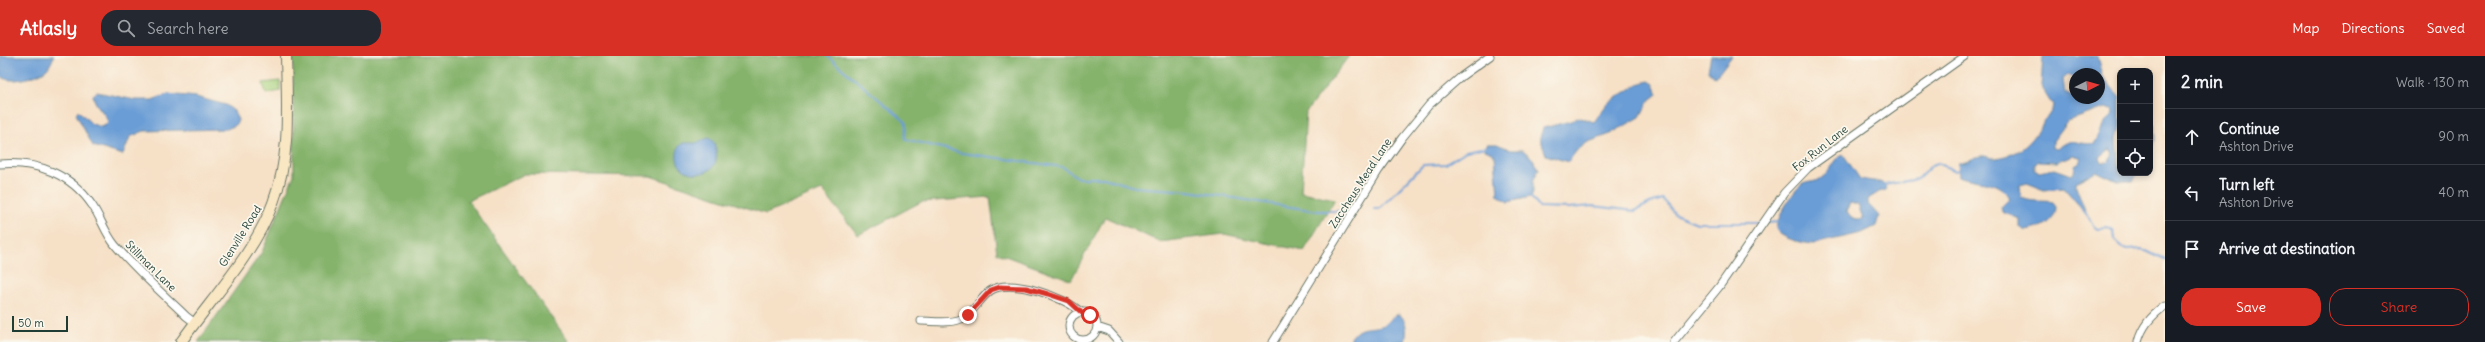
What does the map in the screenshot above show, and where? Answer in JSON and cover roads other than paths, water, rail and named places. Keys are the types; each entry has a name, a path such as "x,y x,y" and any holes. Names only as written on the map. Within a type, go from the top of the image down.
{"main road":[{"name":"Glenville Road","path":"181,342 246,252 274,203 283,168 286,138 286,56"}],"street":[{"name":"Zaccheus Mead Lane","path":"1273,342 1379,170 1402,138 1429,105 1462,76 1490,56"},
{"name":"Fox Run Lane","path":"1674,342 1719,288 1784,192 1803,173 1965,56"},
{"name":"Stillman Lane","path":"0,164 19,162 39,166 63,177 76,187 92,206 112,241 125,257 195,323"},
{"path":"921,321 959,320 968,315 991,290 1000,287 1026,288 1048,294 1069,301 1082,313"},
{"path":"2138,342 2146,323 2153,315 2165,306"},
{"path":"1097,327 1090,338 1080,340 1071,334 1069,323 1074,315 1082,313 1090,315 1097,327 1109,331 1119,342"}],"water":[{"path":"0,56 54,56 50,65 42,73 23,79 10,80 4,79 0,76"},
{"path":"1711,56 1732,56 1716,77 1710,74 1708,70"},
{"path":"2043,56 2097,56 2100,68 2069,68 2069,75 2063,79 2065,93 2069,95 2069,104 2105,104 2105,80 2117,94 2117,176 2136,176 2133,181 2117,181 2096,171 2076,182 2076,186 2085,210 2084,211 2064,188 2044,190 2026,183 2020,185 2021,197 2024,199 2053,202 2056,206 2053,217 2050,221 2036,229 2025,231 2020,227 2020,219 2002,212 2001,207 2009,199 2005,193 1994,185 1959,176 1958,163 1981,156 1994,158 2007,156 2023,148 2035,135 2052,110 2053,105 2041,86","holes":["2105,108 2113,109 2114,114 2105,122 2095,143 2085,144 2067,142 2057,149 2053,148 2053,141 2068,121","2110,149 2113,154 2107,163 2101,163 2099,158","2072,155 2080,157 2081,161 2075,165 2074,173 2071,175 2054,169 2039,172 2034,170 2034,165 2039,161 2057,162"]},
{"path":"1649,81 1654,84 1658,94 1648,102 1640,117 1608,135 1588,142 1578,149 1568,162 1546,155 1540,137 1543,128 1571,121 1577,117 1594,122 1607,104 1638,84"},
{"path":"97,92 135,100 152,100 168,94 196,97 226,105 234,111 238,120 236,125 227,129 144,131 130,137 123,155 93,146 76,114 78,110 92,124 102,127 108,123 94,99 93,95"},
{"path":"2153,124 2154,125 2155,140 2153,145"},
{"path":"708,138 713,141 715,145 716,161 711,168 704,173 695,174 686,171 680,166 677,157 679,146 683,143 696,143"},
{"path":"1487,144 1497,144 1511,150 1523,150 1533,159 1539,169 1533,181 1533,192 1531,197 1508,202 1498,195 1495,156 1493,153 1485,150"},
{"path":"1843,154 1860,179 1881,182 1887,188 1886,190 1879,192 1868,199 1868,204 1879,216 1876,226 1862,233 1813,244 1787,238 1782,235 1776,229 1777,225 1786,205 1795,191 1803,184 1822,178","holes":["1850,203 1858,205 1863,218 1861,219 1853,218 1846,211"]},
{"path":"1399,314 1404,320 1405,324 1405,342 1351,342 1351,338 1358,331 1383,325"}],"waterway":[{"path":"827,56 906,122 905,139 962,153 1063,167 1078,178 1104,178 1135,187 1189,191 1317,211 1342,211"},
{"path":"1374,209 1379,209 1423,165 1446,164 1466,151 1486,147"},
{"path":"1884,185 1918,179 1932,165 1938,163 1955,171 1958,170"},
{"path":"1529,195 1539,207 1569,208 1593,206 1635,211 1650,203 1663,199 1675,214 1697,223 1761,223"},
{"path":"2083,210 2098,229 2108,228 2113,232 2114,239 2126,250 2142,249 2165,260"},
{"path":"1765,223 1779,222"}]}
